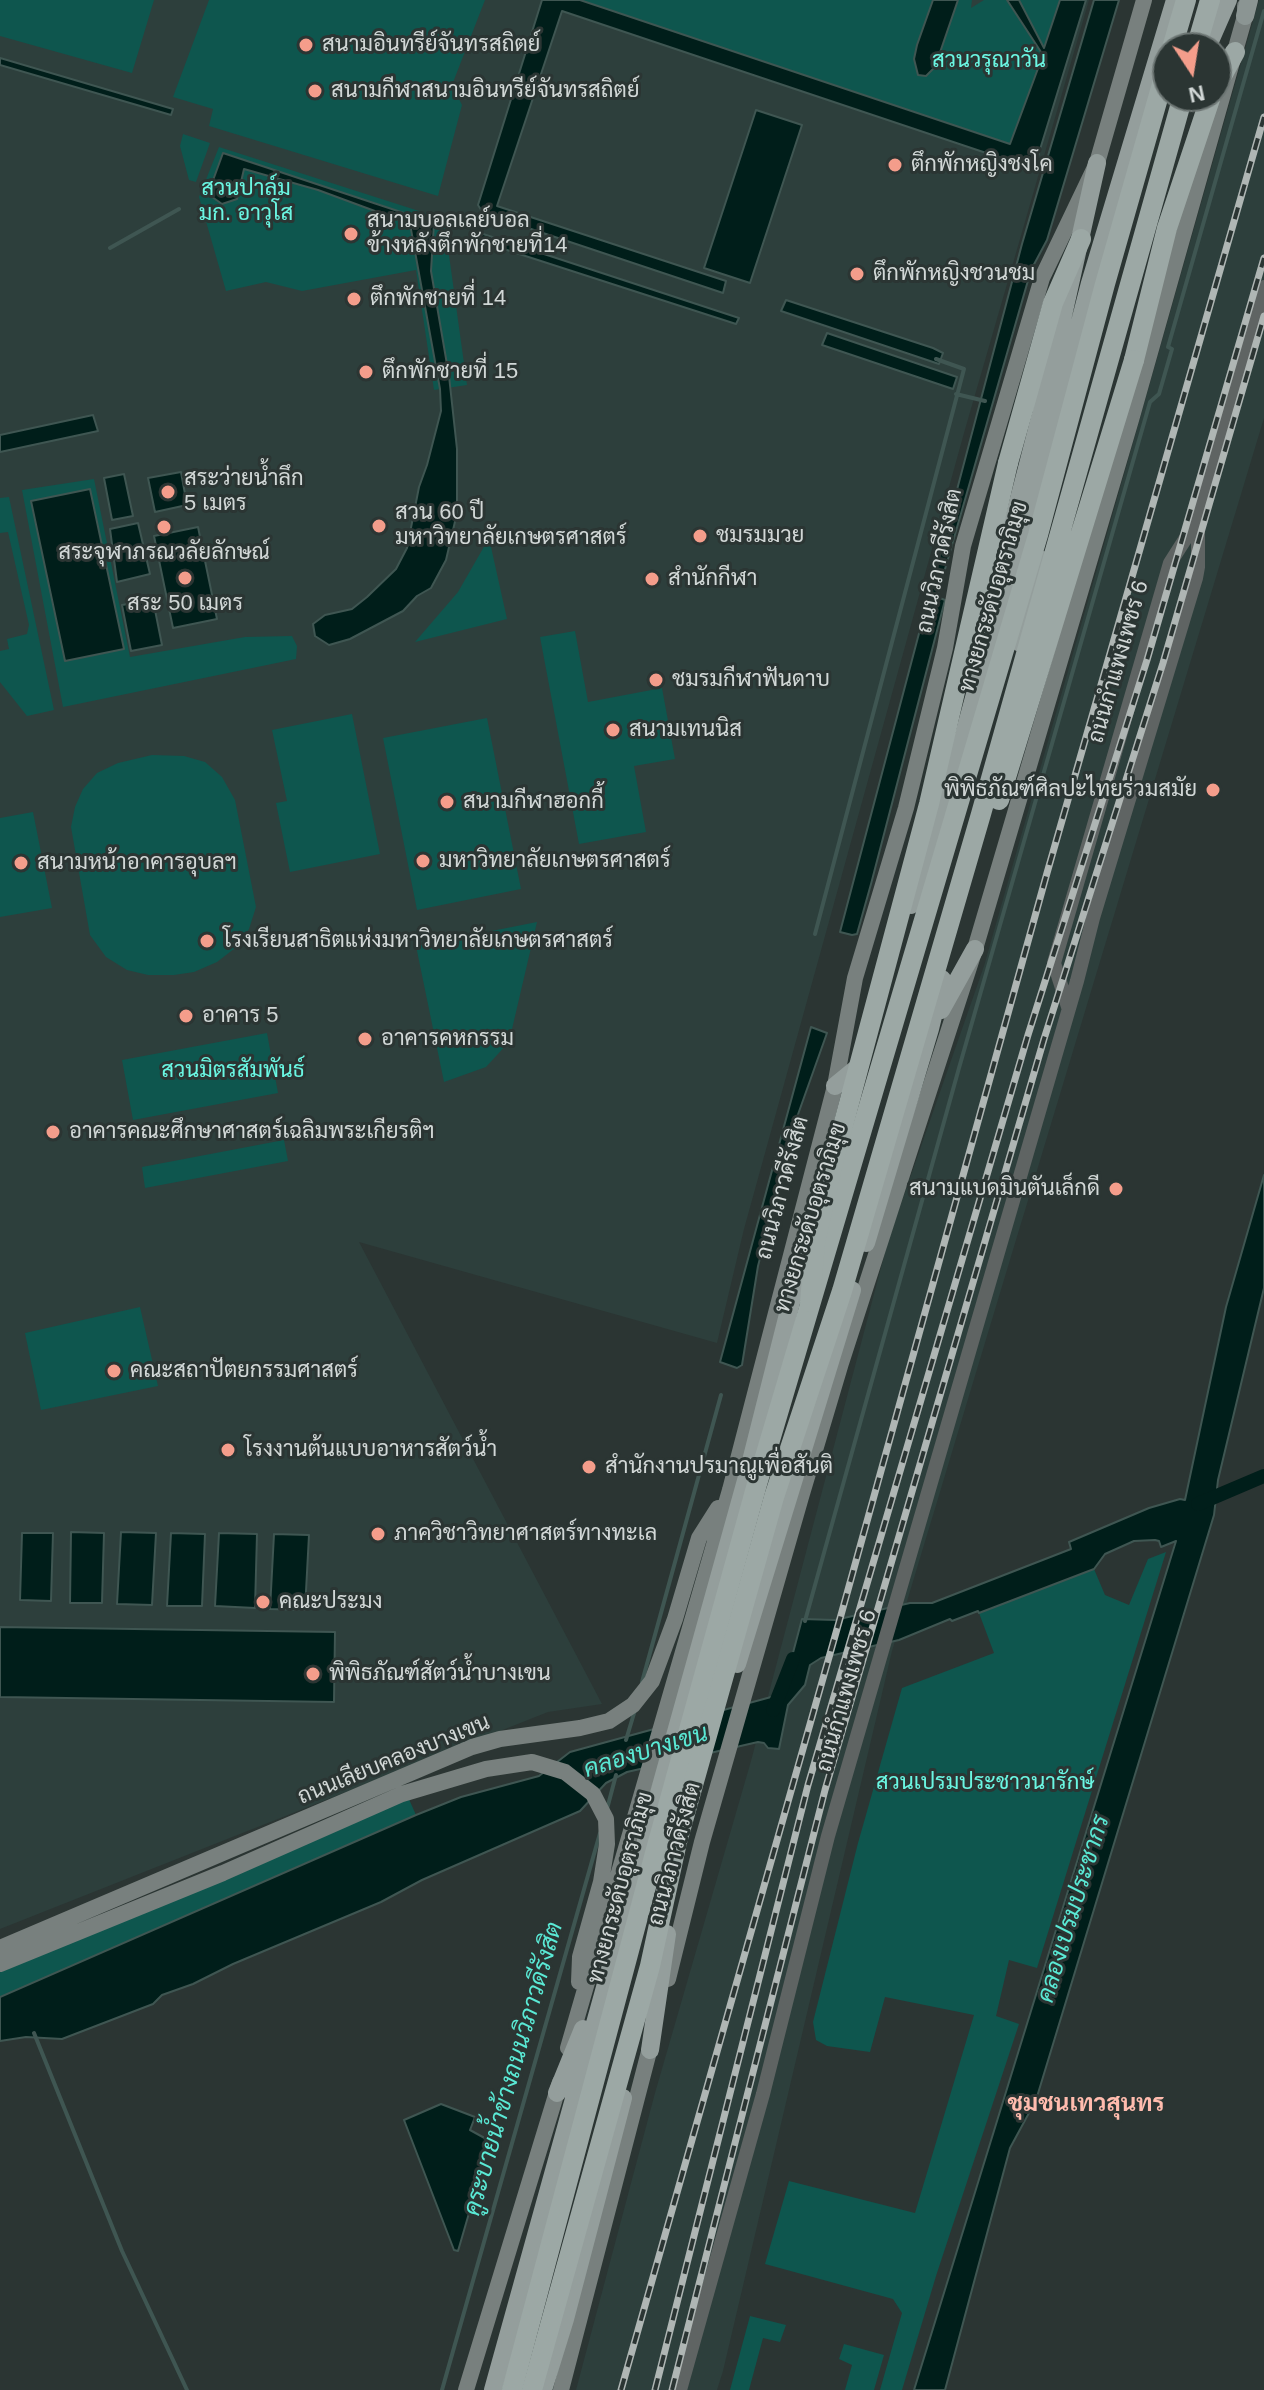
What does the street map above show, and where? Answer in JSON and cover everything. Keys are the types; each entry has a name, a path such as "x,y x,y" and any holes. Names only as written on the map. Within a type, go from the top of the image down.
{"highway":[{"name":"ถนนวิภาวดีรังสิต","path":"493,2390 666,1771 676,1702 747,1477 821,1186 945,804 1000,603 1026,532 1090,283 1175,0"},
{"path":"1177,32 1186,0"},
{"path":"1201,32 1210,0"},
{"path":"1211,32 1219,0"},
{"path":"1214,32 1228,0"},
{"path":"1232,58 1235,52"},
{"name":"ทางยกระดับอุตราภิมุข","path":"512,2390 659,1837 810,1302 1038,535 1154,112"},
{"name":"ทางยกระดับอุตราภิมุข","path":"532,2390 650,1966 677,1842 774,1497 842,1291 981,814 1178,112"},
{"name":"ถนนวิภาวดีรังสิต","path":"543,2390 565,2319 667,1934 687,1839 719,1756 930,1029 1030,600 1133,291 1187,112"},
{"path":"842,1291 881,1184 1134,360 1167,228 1206,112"},
{"path":"1000,603 1012,526 1041,414 1097,163"},
{"path":"810,1302 815,1243 832,1167 929,804 1008,463 1053,303 1081,239"},
{"path":"930,1029 975,949"},
{"path":"835,1086 857,1068"},
{"path":"650,2050 667,1934"},
{"path":"557,2093 614,1952"}],"main road":[{"name":"ถนนวิภาวดีรังสิต","path":"466,2390 557,2093 646,1776 676,1702 835,1086 855,978 906,808 945,648 963,546 978,492 1042,278 1097,163 1144,0"},
{"name":"ถนนวิภาวดีรังสิต","path":"740,1684 975,949 1131,420 1246,5"},
{"name":"ถนนเลียบคลองบางเขน","path":"0,1948 472,1747 500,1739 609,1721 633,1705 652,1681 675,1619 699,1538 730,1490"},
{"name":"ถนนวิภาวดีรังสิต","path":"560,2390 650,2050 702,1842 719,1756"},
{"name":"ถนนเลียบคลองบางเขน","path":"0,1964 223,1873 402,1794 486,1769 532,1762 565,1772 593,1794 606,1819 607,1844 601,1882 580,1957 578,2012"},
{"path":"473,2390 483,2339"}],"street":[{"name":"ถนนกำแพงเพชร 6","path":"680,2390 763,2094 828,1836 1068,1007 1196,578 1198,519 1264,287"},
{"name":"ถนนกำแพงเพชร 6","path":"1068,1007 1054,963 1170,563 1198,519"}],"shaded area":[{"name":"มหาวิทยาลัยเกษตรศาสตร์","path":"0,0 1089,0 964,433 744,1229 717,1343 359,1242 602,1704 548,1712 0,1929"},
{"path":"1259,0 1264,0 1264,418 892,1651 723,2371 717,2390 576,2390 655,2093 751,1761 888,1241 984,966 1227,112 1232,112 1232,95"}],"green space":[{"path":"0,0 154,0 132,73 0,36"},
{"name":"สนามกีฬาสนามอินทรีย์จันทรสถิตย์","path":"209,0 485,0 452,85 462,105 438,196 209,126 213,109 173,97"},
{"name":"สวนวรุณาวัน","path":"580,0 933,0 917,45 935,67 958,0 972,0 971,8 984,0 1007,0 1043,55 1010,144"},
{"name":"สวนวรุณาวัน","path":"1019,0 1060,0 1044,49 1038,39"},
{"path":"183,134 210,143 196,182 189,180 180,146"},
{"name":"สวนปาล์ม มก. อาวุโส","path":"219,147 444,219 467,385 434,390 416,270 302,291 266,282 226,291 199,197"},
{"path":"94,479 130,657 245,637 292,636 297,646 296,659 63,707 22,490"},
{"path":"9,497 54,710 27,716 0,682 0,651 9,649 7,639 27,634 29,625 8,532 0,533 0,498"},
{"path":"489,538 507,619 415,642 458,592"},
{"name":"สนามเทนนิส","path":"575,631 588,702 662,688 675,759 634,766 646,832 579,844 540,637"},
{"path":"352,714 380,854 290,872 276,803 287,801 272,730"},
{"path":"487,718 521,889 417,910 383,738"},
{"path":"152,755 184,756 205,762 222,777 235,800 256,907 249,929 239,945 217,962 194,972 174,975 148,975 127,970 106,957 90,935 71,827 83,789 97,773 118,763"},
{"name":"สนามหน้าอาคารอุบลฯ","path":"33,812 52,908 0,917 0,818"},
{"path":"537,922 509,1042 486,1067 444,1082 416,946"},
{"name":"สวนมิตรสัมพันธ์","path":"267,1033 278,1093 133,1120 122,1060"},
{"path":"284,1140 288,1161 145,1188 142,1167"},
{"path":"140,1307 158,1386 41,1410 25,1333"},
{"name":"สวนเปรมประชาวนารักษ์","path":"1166,1552 1037,1968 1009,1960 996,2016 1019,2024 902,2390 880,2390 902,2313 893,2299 765,2264 789,2181 915,2213 974,2015 885,1997 870,2052 827,2046 816,2040 813,2022 858,1843 902,1688 994,1653 979,1613 1094,1569 1105,1595 1129,1605 1148,1559"},
{"path":"408,1797 416,1815 0,1997 0,1969"},
{"path":"750,2316 786,2325 780,2342 763,2338 749,2390 730,2390"},
{"path":"844,2344 884,2355 874,2390 845,2390 852,2365 839,2359"}],"water":[{"path":"542,0 580,0 1010,144 1043,55 1007,0 1019,0 1044,48 1060,0 1086,0 1034,169 562,11 497,206 726,281 723,293 483,213 478,205"},
{"path":"933,0 958,0 935,67 926,76 918,75 914,59"},
{"path":"1094,0 1119,0 1047,240 1031,270 937,597 945,600 857,934 840,932 1022,244"},
{"path":"0,58 173,109 171,115 0,65"},
{"path":"756,110 802,125 750,283 704,268"},
{"path":"223,153 434,223 431,271 449,376 457,449 457,513 446,560 431,588 417,596 403,611 350,639 329,645 315,636 313,624 325,615 352,609 367,597 396,569 407,548 419,487 441,411 440,389 410,224 318,190 244,169 237,199 222,204 208,194"},
{"path":"480,233 739,318 736,324 479,241"},
{"path":"786,300 933,348 943,353 939,364 781,311"},
{"path":"827,333 957,377 953,389 822,345"},
{"path":"93,415 98,431 0,452 0,435"},
{"name":"สระว่ายน้ำลึก 5 เมตร","path":"181,472 187,505 155,512 148,478"},
{"path":"124,474 133,516 112,520 104,478"},
{"path":"90,489 124,649 65,661 31,501"},
{"path":"138,523 150,574 117,582 110,529"},
{"name":"สระ 50 เมตร","path":"198,527 217,619 173,628 154,536"},
{"path":"153,600 162,645 131,651 122,605"},
{"path":"811,1027 827,1033 796,1120 758,1266 742,1365 737,1368 720,1362"},
{"name":"คลองเปรมประชากร","path":"1264,1175 1264,1288 1218,1480 1214,1515 1036,2100 1010,2148 945,2390 914,2390 1176,1541 1161,1547 1155,1540 1134,1541 1105,1554 1094,1569 979,1613 950,1619 899,1640 821,1658 810,1665 805,1685 788,1705 779,1749 768,1748 758,1742 627,1772 606,1783 580,1811 422,1880 381,1902 162,1995 153,2004 62,2039 26,2037 0,2041 0,1997 416,1815 461,1797 539,1776 570,1752 782,1694 802,1619 835,1620 910,1603 932,1603 1071,1549 1069,1542 1149,1508 1185,1500 1226,1307"},
{"path":"71,1532 104,1533 102,1603 70,1603"},
{"path":"121,1532 156,1533 152,1605 117,1604"},
{"path":"22,1533 53,1533 51,1601 20,1600"},
{"path":"171,1533 205,1534 202,1606 167,1606"},
{"path":"219,1533 257,1534 255,1608 215,1606"},
{"path":"274,1534 309,1535 305,1610 270,1609"},
{"path":"0,1627 335,1632 334,1702 0,1697"},
{"path":"441,2104 475,2117 470,2130 490,2141 458,2251 454,2250 404,2120"}],"waterway":[{"path":"805,1621 959,1068 1150,402 1159,394 1172,349 1168,347 1264,11"},
{"path":"110,248 179,209"},
{"path":"815,934 964,369 936,359"},
{"path":"956,394 985,401"},
{"path":"642,1682 721,1395"},
{"name":"คลองบางเขน","path":"1198,1504 1264,1476"},
{"name":"คลองบางเขน","path":"773,1710 793,1659"},
{"path":"626,1740 635,1710"},
{"name":"คูระบายน้ำข้างถนนวิภาวดีรังสิต","path":"607,1809 616,1775"},
{"name":"คูระบายน้ำข้างถนนวิภาวดีรังสิต","path":"442,2390 600,1833"},
{"path":"34,2033 122,2251 187,2390"}],"railway":[{"path":"621,2390 1047,873 1264,117"},
{"path":"655,2390 808,1785 1028,1035 1147,660 1264,258"},
{"path":"672,2390 825,1790 1044,1039 1163,663 1264,316"}],"place":[{"name":"สนามอินทรีย์จันทรสถิตย์","path":"306,45"},
{"name":"สนามกีฬาสนามอินทรีย์จันทรสถิตย์","path":"315,91"},
{"name":"ตึกพักหญิงชงโค","path":"895,165"},
{"name":"สนามบอลเลย์บอล ข้างหลังตึกพักชายที่14","path":"351,234"},
{"name":"ตึกพักหญิงชวนชม","path":"857,274"},
{"name":"ตึกพักชายที่ 14","path":"354,299"},
{"name":"ตึกพักชายที่ 15","path":"366,372"},
{"name":"สระว่ายน้ำลึก 5 เมตร","path":"168,492"},
{"name":"สวน 60 ปี มหาวิทยาลัยเกษตรศาสตร์","path":"379,526"},
{"name":"สระจุฬาภรณวลัยลักษณ์","path":"164,527"},
{"name":"ชมรมมวย","path":"700,536"},
{"name":"สระ 50 เมตร","path":"185,578"},
{"name":"สำนักกีฬา","path":"652,579"},
{"name":"ชมรมกีฬาฟันดาบ","path":"656,680"},
{"name":"สนามเทนนิส","path":"613,730"},
{"name":"พิพิธภัณฑ์ศิลปะไทยร่วมสมัย","path":"1213,790"},
{"name":"สนามกีฬาฮอกกี้","path":"447,802"},
{"name":"มหาวิทยาลัยเกษตรศาสตร์","path":"423,861"},
{"name":"สนามหน้าอาคารอุบลฯ","path":"21,863"},
{"name":"โรงเรียนสาธิตแห่งมหาวิทยาลัยเกษตรศาสตร์","path":"207,941"},
{"name":"อาคาร 5","path":"186,1016"},
{"name":"อาคารคหกรรม","path":"365,1039"},
{"name":"อาคารคณะศึกษาศาสตร์เฉลิมพระเกียรติฯ","path":"53,1132"},
{"name":"สนามแบดมินตันเล็กดี","path":"1116,1189"},
{"name":"คณะสถาปัตยกรรมศาสตร์","path":"114,1371"},
{"name":"โรงงานต้นแบบอาหารสัตว์น้ำ","path":"228,1450"},
{"name":"สำนักงานปรมาณูเพื่อสันติ","path":"589,1467"},
{"name":"ภาควิชาวิทยาศาสตร์ทางทะเล","path":"378,1534"},
{"name":"คณะประมง","path":"263,1602"},
{"name":"พิพิธภัณฑ์สัตว์น้ำบางเขน","path":"313,1674"}],"district":[{"name":"ชุมชนเทวสุนทร","path":"1086,2104"}]}
